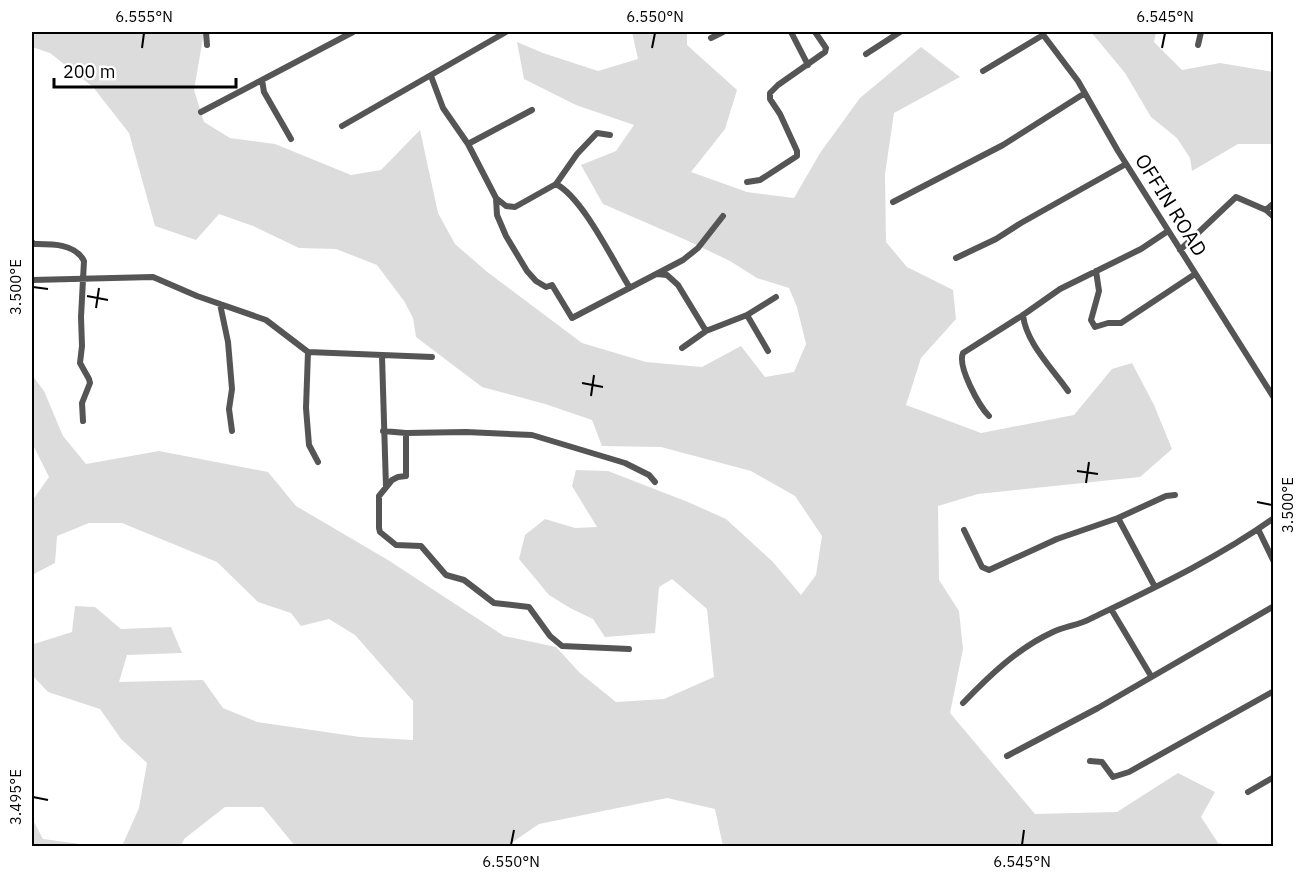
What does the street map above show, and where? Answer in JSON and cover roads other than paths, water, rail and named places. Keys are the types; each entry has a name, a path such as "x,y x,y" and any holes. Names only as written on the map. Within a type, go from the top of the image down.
{"street":[{"path":"206,32 207,45"},
{"path":"201,112 353,32"},
{"path":"342,126 506,32"},
{"path":"711,38 723,32"},
{"path":"791,32 808,65"},
{"path":"747,182 760,180 797,156 797,151 780,114 770,99 770,93 826,50 815,32"},
{"path":"866,54 900,32"},
{"path":"1198,45 1201,32"},
{"path":"983,71 1042,33"},
{"name":"OFFIN ROAD","path":"1042,33 1085,93 1126,164 1274,398"},
{"path":"431,76 443,108 468,144 496,198 506,206 514,207 556,184 572,161 597,133 610,135"},
{"path":"262,80 264,92 291,139"},
{"path":"893,202 1003,145 1085,93"},
{"path":"468,144 532,110"},
{"path":"956,258 996,239 1126,164"},
{"path":"556,184 566,190 581,208 630,288"},
{"path":"1180,250 1236,197 1266,210 1274,217"},
{"path":"496,198 497,215 516,254 536,281 546,287 552,285 569,316 576,317 683,260 698,248 723,216"},
{"path":"1266,210 1274,203"},
{"path":"989,416 974,397 960,356 1060,289 1141,249 1168,231"},
{"path":"32,242 34,244 53,244 79,254 84,261 80,363 90,383 83,398 83,421"},
{"path":"1096,271 1099,291 1091,321 1095,327 1108,323 1121,323 1195,274"},
{"path":"656,274 667,275 678,285 706,331"},
{"path":"32,280 153,277 266,320 308,352 432,357"},
{"path":"682,348 706,331 747,315 776,297"},
{"path":"220,304 228,342 232,389 229,409 232,431"},
{"path":"747,315 768,351"},
{"path":"1023,315 1026,328 1039,352 1068,391"},
{"path":"308,352 306,408 309,445 318,462"},
{"path":"382,356 386,488"},
{"path":"1268,388 1274,383"},
{"path":"383,431 532,435 625,463 649,475 655,482"},
{"path":"406,433 406,477 392,480 379,496 377,502 380,532 396,545 421,546 446,575 464,580 498,605 529,607 550,636 562,646 629,650"},
{"path":"964,530 982,567 989,570 1057,539 1118,518 1166,496 1174,495"},
{"path":"1118,518 1155,587"},
{"path":"963,703 994,671 1030,645 1056,631 1084,622 1155,587 1274,518"},
{"path":"1258,529 1274,562"},
{"path":"1007,756 1098,708 1274,606"},
{"path":"1111,609 1151,676"},
{"path":"1090,761 1102,762 1113,777 1130,772 1274,691"},
{"path":"1248,792 1274,777"}]}
